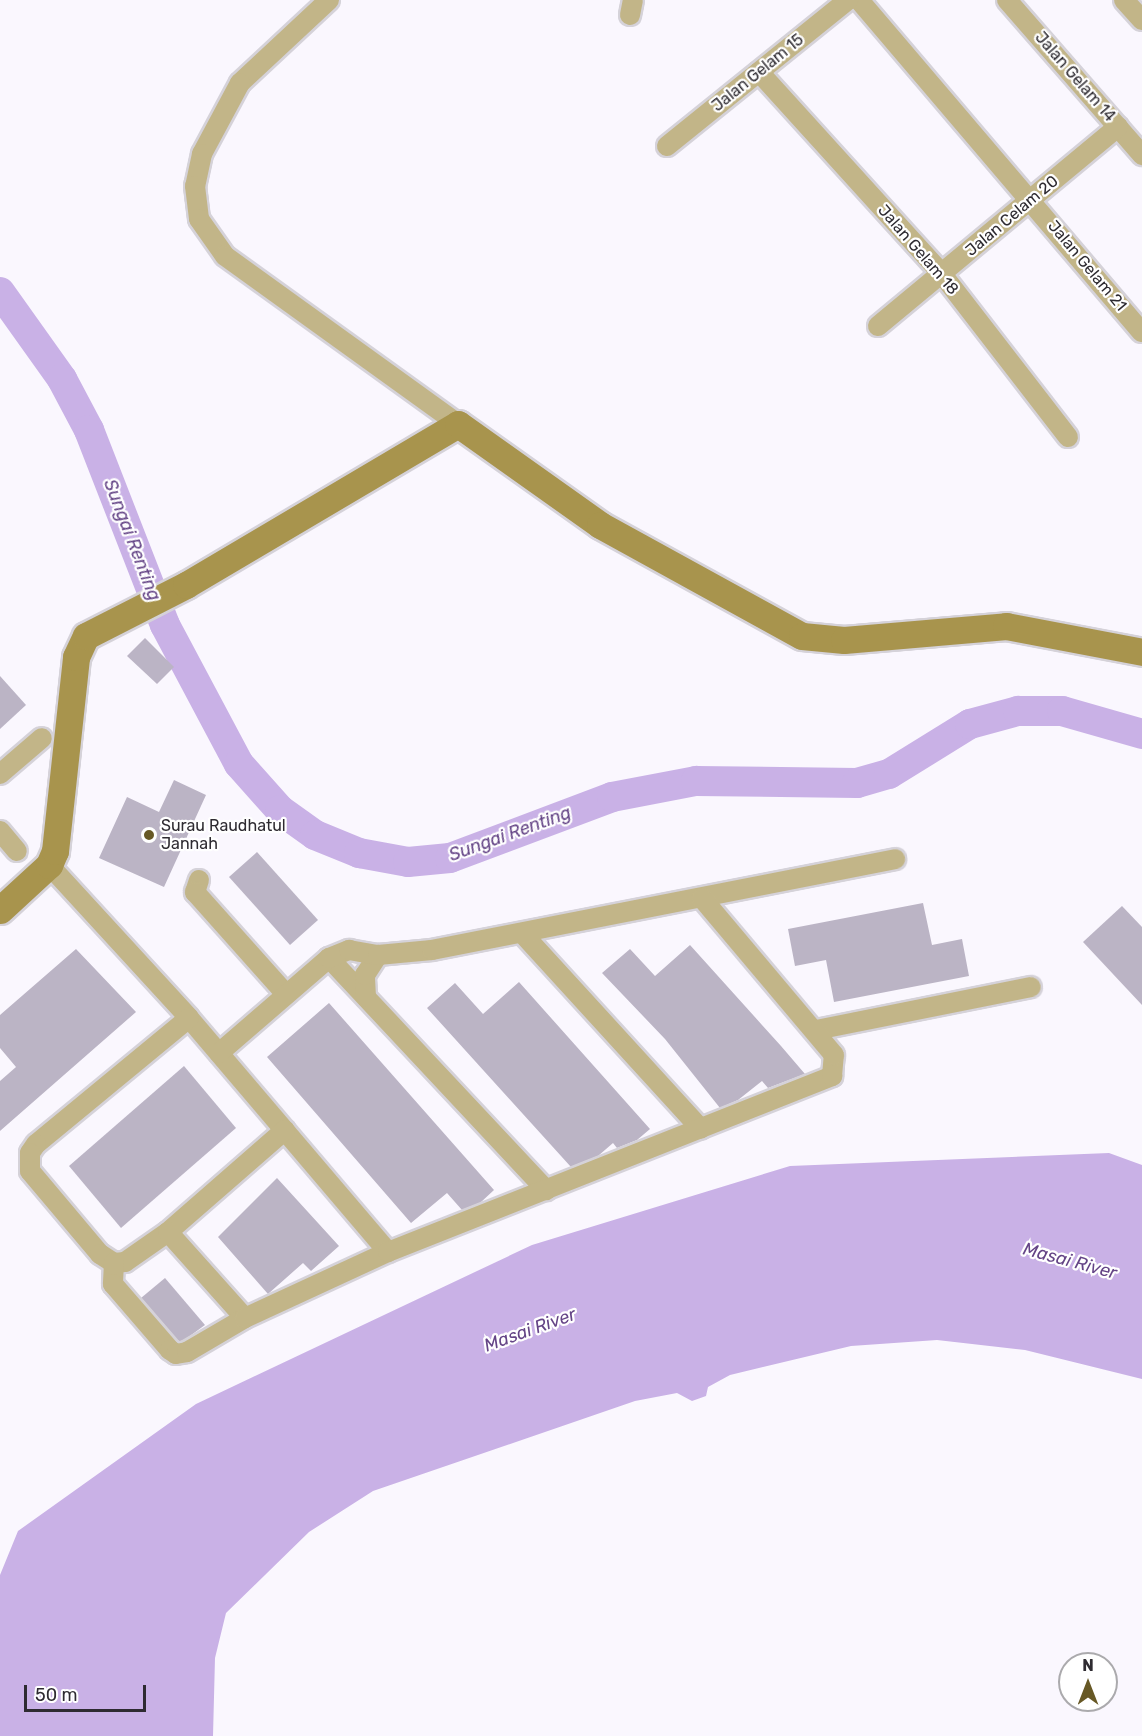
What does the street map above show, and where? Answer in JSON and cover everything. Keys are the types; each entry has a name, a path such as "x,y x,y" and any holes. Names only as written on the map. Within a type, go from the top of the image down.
{"street":[{"path":"329,0 240,83 202,154 195,186 199,219 225,256 600,525 802,636 844,640 1006,626 1142,652"},
{"name":"Jalan Gelam 15","path":"667,146 848,0"},
{"name":"Jalan Gelam 21","path":"859,0 1033,200 1142,332"},
{"name":"Jalan Gelam 14","path":"1007,0 1142,155"},
{"path":"1124,0 1142,20"},
{"name":"Jalan Gelam 18","path":"759,72 942,274 1068,436"},
{"name":"Jalan Celam 20","path":"878,326 1033,200 1118,127"},
{"path":"0,910 49,865 55,851 76,657 86,636 186,585 458,424"},
{"path":"0,774 42,738"},
{"path":"0,831 17,851"},
{"path":"219,1053 329,958 350,950 378,955 522,933 895,859"},
{"path":"49,865 189,1018 388,1252"},
{"path":"199,880 195,892 286,994"},
{"path":"114,1263 113,1284 176,1354 245,1318 388,1252 832,1076 834,1054 702,898"},
{"path":"522,933 701,1129"},
{"path":"366,997 366,975 378,955"},
{"path":"329,958 546,1190"},
{"path":"816,1030 1031,987"},
{"path":"189,1018 30,1153 30,1171 100,1254 114,1263 125,1262 168,1232 285,1130"},
{"path":"168,1232 245,1318"}],"water":[{"name":"Masai River","path":"1109,1153 1142,1165 1142,1379 1025,1350 937,1340 851,1346 730,1375 708,1387 706,1396 692,1401 677,1393 635,1401 373,1491 309,1532 226,1613 215,1658 213,1736 0,1736 0,1575 18,1531 196,1404 532,1245 790,1166"}],"building":[{"path":"145,638 174,667 157,684 127,656"},
{"path":"0,676 26,705 0,729"},
{"name":"Surau Raudhatul Jannah","path":"174,780 206,795 164,887 99,858 127,797 159,812"},
{"path":"257,852 318,920 290,945 229,877"},
{"path":"923,903 932,945 962,939 969,976 834,1002 826,960 795,966 788,929"},
{"path":"1122,906 1142,927 1142,1005 1083,942"},
{"path":"690,945 805,1074 768,1088 762,1081 738,1100 720,1108 665,1039 602,973 630,949 655,976"},
{"path":"76,949 136,1012 0,1131 0,1081 16,1067 0,1048 0,1015"},
{"path":"519,982 650,1129 637,1140 617,1148 613,1143 598,1156 571,1167 427,1008 455,983 483,1014"},
{"path":"329,1003 494,1190 480,1203 462,1210 447,1193 411,1223 267,1057"},
{"path":"184,1066 236,1128 121,1228 69,1166"},
{"path":"277,1178 339,1246 311,1271 303,1263 268,1294 218,1237"},
{"path":"165,1278 205,1325 183,1341 178,1341 141,1298"}],"waterway":[{"name":"Sungai Renting","path":"0,292 62,379 89,430 165,625 239,764 280,810 315,835 359,853 408,862 450,858 612,797 696,781 857,783 889,774 970,724 1018,711 1062,711 1142,734"}],"place":[{"name":"Surau Raudhatul Jannah","path":"149,835"}]}
